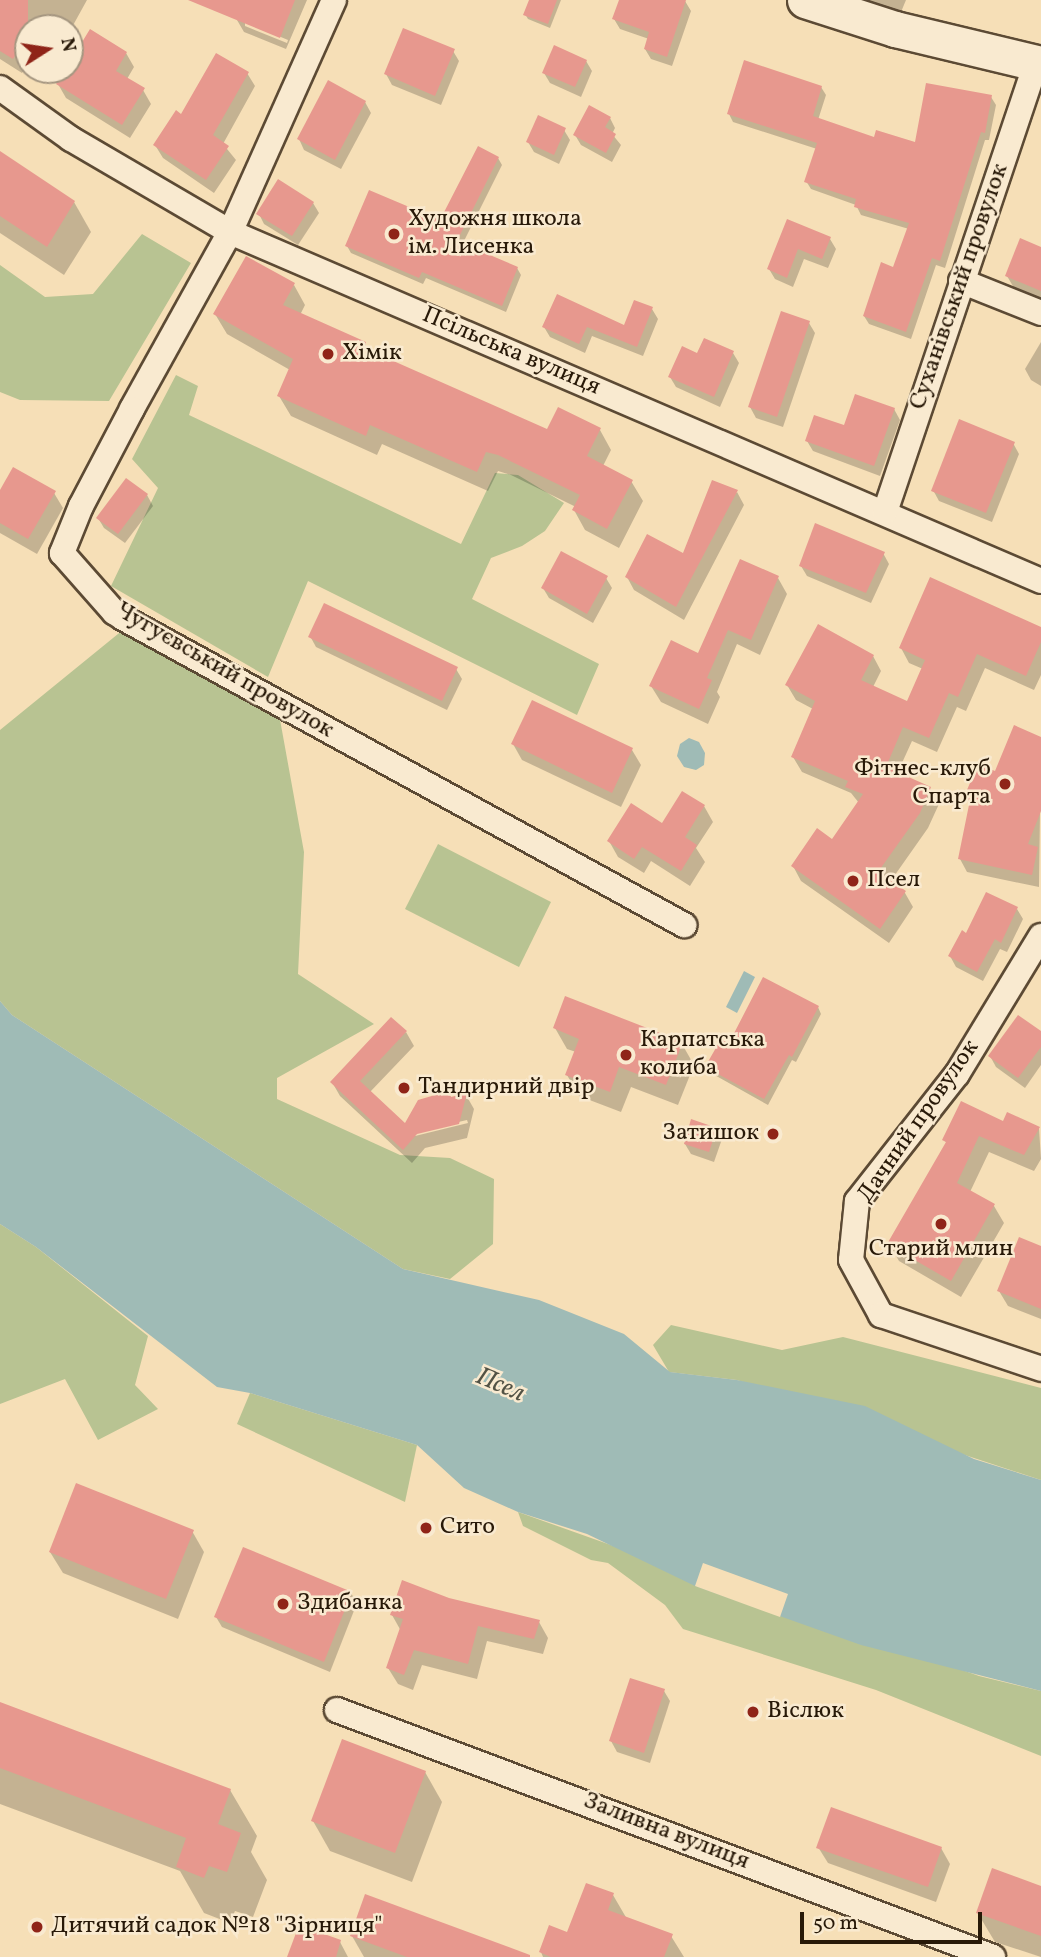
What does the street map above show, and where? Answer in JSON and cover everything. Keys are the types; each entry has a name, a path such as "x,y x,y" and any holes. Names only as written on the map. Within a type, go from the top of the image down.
{"main road":[{"path":"805,0 895,29 1039,63"}],"street":[{"name":"Чугуєвський провулок","path":"334,0 230,232 81,506 62,553 114,612 124,618 684,925"},
{"name":"Суханівський провулок","path":"885,512 961,281 1039,63"},
{"name":"Псільська вулиця","path":"0,88 71,139 230,232 1041,581"},
{"path":"961,281 1041,313"},
{"name":"Дачний провулок","path":"1041,936 957,1074 857,1201 851,1260 881,1315 1041,1369"},
{"name":"Заливна вулиця","path":"337,1710 993,1957"}],"green space":[{"path":"142,234 191,263 109,401 20,400 0,392 0,265 45,297 93,294"},
{"path":"176,375 198,386 189,415 461,544 495,473 518,475 564,503 545,531 522,546 491,558 472,599 599,664 577,715 308,581 268,677 111,586 158,488 132,459"},
{"path":"129,625 279,714 304,852 298,974 374,1024 277,1078 277,1099 400,1155 450,1158 494,1179 493,1244 450,1279 403,1269 12,1015 0,1001 0,730"},
{"path":"438,844 551,902 519,967 405,909"},
{"path":"0,1224 36,1247 148,1336 135,1385 158,1409 98,1440 65,1379 0,1404"},
{"path":"671,1325 782,1350 843,1337 1041,1388 1041,1480 737,1380 669,1372 653,1345"},
{"path":"250,1393 417,1445 405,1502 237,1424"},
{"path":"518,1512 979,1676 1041,1691 1041,1756 876,1690 683,1629 665,1605 608,1563 591,1560 523,1526"}],"water":[{"path":"689,738 699,742 705,753 704,765 696,770 684,767 677,756 680,744"},
{"path":"744,971 755,977 737,1013 726,1007"},
{"name":"Псел","path":"0,1001 12,1015 403,1269 539,1300 624,1334 670,1372 737,1380 865,1406 974,1459 1041,1480 1041,1691 861,1645 695,1586 587,1534 518,1512 464,1488 417,1445 250,1393 217,1387 36,1247 0,1224"}],"pier":[{"path":"703,1563 788,1594 780,1617 695,1586"}],"building":[{"path":"0,0 28,0 28,14 14,14 14,57 0,51"},
{"path":"188,0 295,0 280,38"},
{"path":"529,0 557,0 548,24 523,15"},
{"path":"619,0 686,0 667,57 644,49 649,32 612,19"},
{"path":"403,28 455,49 435,96 384,74"},
{"path":"90,29 127,52 116,71 145,88 122,125 56,84 84,84 84,39"},
{"path":"554,45 587,60 575,87 542,73"},
{"path":"216,53 249,72 213,135 229,146 206,180 153,145 176,110 181,114"},
{"path":"744,60 822,86 813,116 874,137 876,130 915,142 926,83 992,95 985,133 981,132 940,261 932,258 906,332 863,316 881,262 893,267 909,223 854,207 856,199 804,182 817,143 727,114"},
{"path":"328,80 366,101 335,160 297,139"},
{"path":"589,105 611,117 605,127 616,134 606,153 573,135"},
{"path":"538,115 566,128 554,155 526,142"},
{"path":"478,146 499,157 457,241 518,267 502,306 422,272 419,278 345,246 369,190 440,220"},
{"path":"0,151 75,201 47,247 0,216"},
{"path":"278,179 314,202 292,236 256,214"},
{"path":"787,219 831,237 822,259 798,249 787,278 767,269"},
{"path":"1020,238 1041,247 1041,291 1005,276"},
{"path":"246,256 295,283 283,305 366,342 364,348 547,429 558,407 601,428 587,456 633,480 607,529 572,510 580,495 498,455 486,452 477,472 370,425 366,436 277,396 293,359 213,314"},
{"path":"557,294 624,325 634,300 653,307 637,347 587,327 579,344 542,327"},
{"path":"781,311 810,321 777,417 748,407"},
{"path":"704,338 734,351 714,397 668,377 682,346 697,353"},
{"path":"855,394 895,408 874,466 805,441 814,415 844,425"},
{"path":"959,419 1015,442 986,513 931,491"},
{"path":"13,467 56,491 28,539 0,523 0,490"},
{"path":"126,478 148,494 118,534 96,518"},
{"path":"712,480 738,490 676,607 625,577 647,534 683,553"},
{"path":"815,523 885,552 866,593 799,566"},
{"path":"561,551 608,576 587,614 541,588"},
{"path":"740,559 779,576 751,640 728,630 707,678 712,680 699,709 649,686 671,640 698,653"},
{"path":"930,577 1041,627 1041,642 1026,676 977,654 958,697 949,693 929,738 903,727 886,767 931,787 920,813 878,872 906,891 880,929 791,866 817,828 832,839 863,794 845,787 848,781 791,757 815,701 785,685 818,624 874,655 861,680 907,701 925,660 899,648"},
{"path":"324,603 458,667 442,701 308,637"},
{"path":"532,700 633,748 612,793 511,744"},
{"path":"1014,725 1041,737 1041,811 1028,844 1038,847 1032,875 958,859 970,800 964,797 978,764 995,771"},
{"path":"682,791 705,805 685,837 697,845 681,871 642,847 634,859 607,841 631,803 662,823"},
{"path":"986,892 1018,907 1001,943 995,939 977,972 948,956 962,930 966,933"},
{"path":"763,977 819,1006 792,1057 789,1055 764,1099 705,1067 721,1039 729,1043"},
{"name":"Карпатська колиба","path":"565,996 683,1042 666,1085 619,1067 610,1092 565,1075 579,1039 553,1028"},
{"path":"1018,1015 1041,1031 1041,1047 1018,1078 988,1056"},
{"path":"391,1017 407,1031 360,1081 405,1123 418,1100 449,1091 451,1097 467,1093 459,1124 417,1134 403,1150 330,1082"},
{"name":"Старий млин","path":"961,1101 1003,1121 1007,1112 1040,1127 1024,1155 979,1136 957,1183 995,1204 951,1281 887,1244 946,1142 942,1140"},
{"path":"691,1119 717,1128 709,1152 684,1144"},
{"path":"1019,1237 1041,1246 1041,1309 997,1291"},
{"path":"76,1483 194,1530 166,1599 49,1552"},
{"name":"Здибанка","path":"243,1547 352,1592 324,1662 214,1617"},
{"path":"402,1580 449,1598 540,1620 534,1639 478,1626 468,1664 414,1650 404,1675 386,1668 403,1619 390,1615"},
{"path":"630,1678 665,1689 644,1753 609,1741"},
{"path":"0,1702 231,1789 218,1824 241,1833 227,1872 209,1866 204,1878 176,1867 186,1838 0,1768"},
{"path":"342,1739 426,1771 395,1853 311,1821"},
{"path":"831,1807 942,1847 928,1887 816,1848"},
{"path":"992,1868 1041,1886 1041,1936 976,1913"},
{"path":"586,1883 614,1893 608,1910 673,1934 664,1957 551,1957 539,1952 549,1925 567,1932"},
{"path":"365,1894 530,1957 407,1957 350,1936"},
{"path":"299,1925 341,1940 336,1957 287,1957"}],"place":[{"name":"Художня школа ім. Лисенка","path":"394,234"},
{"name":"Хімік","path":"328,354"},
{"name":"Фітнес-клуб Спарта","path":"1005,784"},
{"name":"Псел","path":"853,881"},
{"name":"Карпатська колиба","path":"626,1055"},
{"name":"Тандирний двір","path":"404,1088"},
{"name":"Затишок","path":"773,1134"},
{"name":"Старий млин","path":"941,1224"},
{"name":"Сито","path":"426,1528"},
{"name":"Здибанка","path":"283,1604"},
{"name":"Віслюк","path":"753,1712"},
{"name":"Дитячий садок №18 \"Зірниця\"","path":"37,1927"}]}
